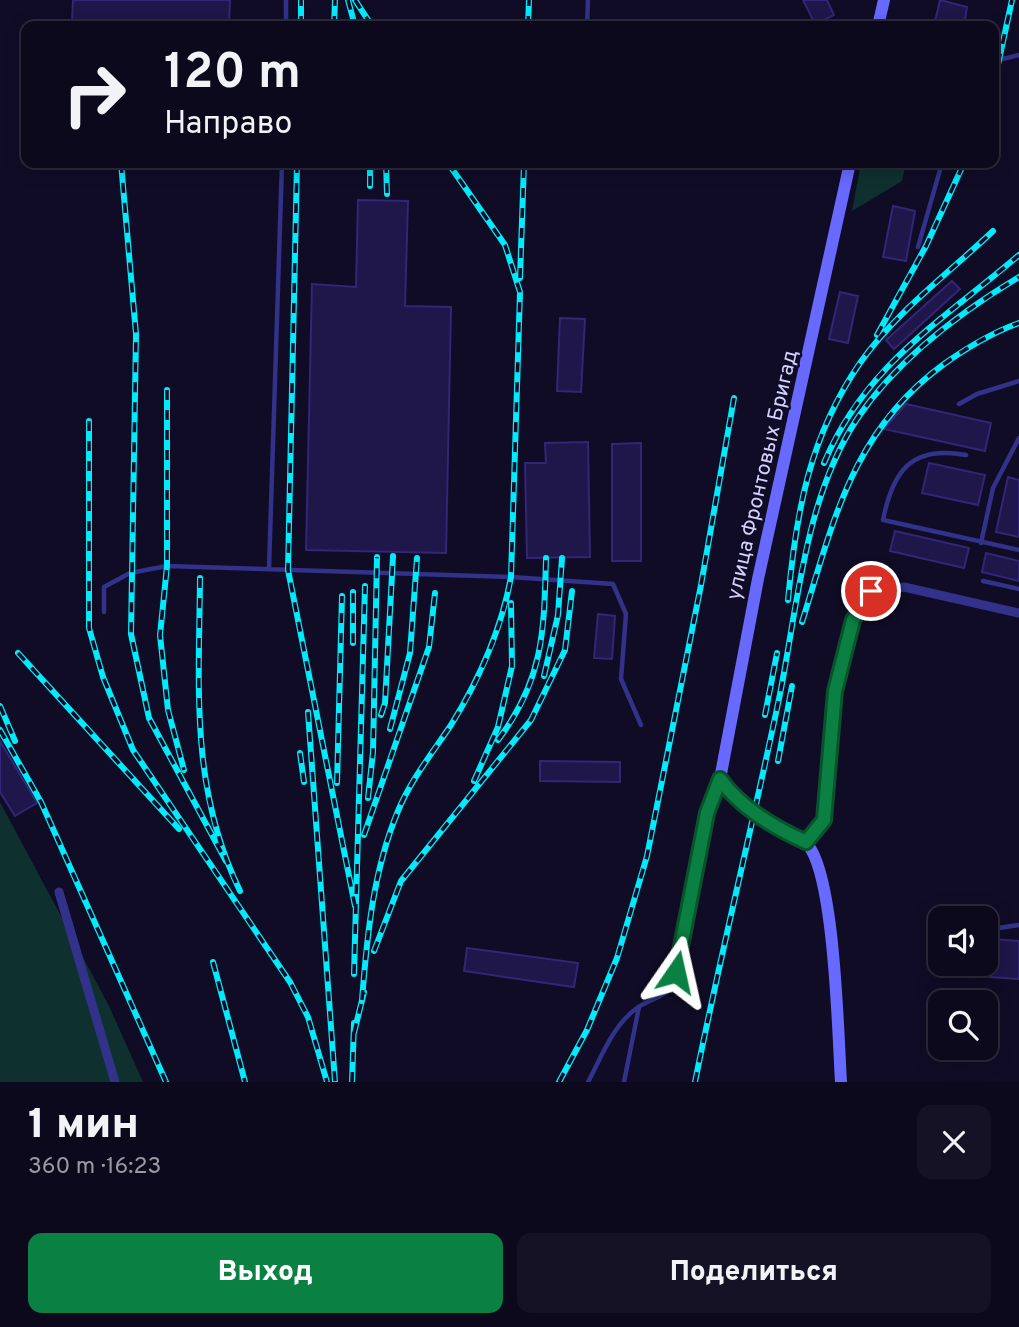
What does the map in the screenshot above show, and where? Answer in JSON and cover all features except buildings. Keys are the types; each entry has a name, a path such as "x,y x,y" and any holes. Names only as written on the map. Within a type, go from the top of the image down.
{"main road":[{"path":"879,21 884,0"},
{"name":"улица Фронтовых Бригад","path":"720,779 758,579 849,168"},
{"path":"720,779 730,794 767,820 806,842 824,878 830,917 841,1082"}],"street":[{"path":"806,842 824,820 835,691 853,620 871,591 904,587 1019,613"},
{"path":"59,892 115,1082"}],"lane":[{"path":"286,0 286,21"},
{"path":"587,21 588,0"},
{"path":"999,60 1019,55"},
{"path":"269,568 282,168"},
{"path":"918,247 941,168"},
{"path":"959,404 977,394 1019,382"},
{"path":"981,543 993,488 1019,438"},
{"path":"966,455 943,451 907,463 894,480 883,520 1019,550"},
{"path":"104,612 104,587 130,573 167,566 269,568 613,584 626,614 621,680 641,725"},
{"path":"983,581 1019,589"},
{"path":"588,1082 621,1022 640,1006 660,999 670,989 707,813 720,779"},
{"path":"998,928 1019,925"},
{"path":"624,1082 640,1006"}],"green space":[{"path":"860,168 905,168 902,181 852,211"},
{"path":"0,802 109,1006 143,1082 0,1082"}],"railway":[{"path":"301,0 301,21"},
{"path":"334,21 335,0"},
{"path":"348,0 354,21"},
{"path":"355,0 369,21"},
{"path":"528,21 529,0"},
{"path":"999,60 1012,0"},
{"path":"121,168 136,334 131,634 149,718 226,861"},
{"path":"297,168 288,570 355,906"},
{"path":"370,168 370,186"},
{"path":"386,168 387,194"},
{"path":"362,1000 372,904 389,834 409,789 451,725 480,672 495,635 511,577 520,292 505,245 451,168"},
{"path":"520,278 524,168"},
{"path":"877,335 926,246 962,168"},
{"path":"788,600 795,537 808,477 828,419 843,391 860,363 889,327 993,231"},
{"path":"824,463 861,398 883,372 934,324 1019,255"},
{"path":"695,1082 780,694 806,552 826,482 857,419 890,377 952,322 1019,277"},
{"path":"802,622 850,480 867,448 888,418 913,390 944,364 980,341 1019,323"},
{"path":"167,390 167,566 160,635 168,710 184,770"},
{"path":"559,1082 587,1030 617,958 647,856 701,585 734,398"},
{"path":"89,421 89,628 103,677 133,750 290,982 308,1017 327,1082"},
{"path":"381,715 385,703 393,556"},
{"path":"368,798 373,752 377,557"},
{"path":"390,729 410,653 417,558"},
{"path":"498,740 525,696 533,675 542,632 546,558"},
{"path":"544,676 558,615 562,558"},
{"path":"200,578 199,699 205,776 224,853 240,891"},
{"path":"354,974 365,586"},
{"path":"374,951 401,881 531,720 565,650 572,591"},
{"path":"353,592 353,643"},
{"path":"364,835 429,647 435,593"},
{"path":"337,783 342,596"},
{"path":"474,781 498,727 512,666 511,603"},
{"path":"18,653 179,829"},
{"path":"765,715 777,653"},
{"path":"778,761 792,686"},
{"path":"0,706 15,741"},
{"path":"308,712 335,1082"},
{"path":"0,730 41,802 166,1082"},
{"path":"300,753 304,782"},
{"path":"213,962 245,1082"},
{"path":"354,1033 364,992"},
{"path":"352,1082 354,1023"}],"route":[{"path":"676,972 707,813 720,779 730,794 753,811 806,842 824,820 835,691 853,620 871,591"}]}
